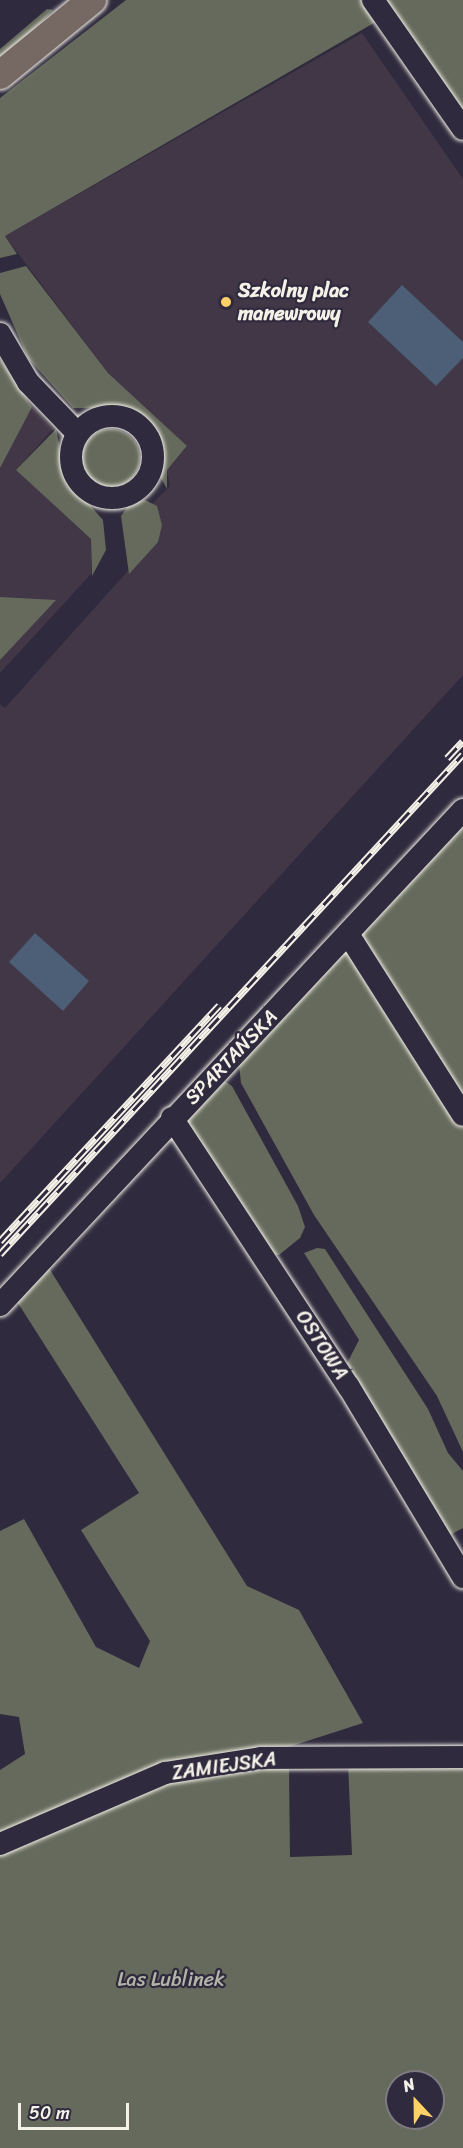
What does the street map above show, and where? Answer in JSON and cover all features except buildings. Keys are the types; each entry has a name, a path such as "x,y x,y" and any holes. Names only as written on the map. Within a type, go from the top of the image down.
{"main road":[{"path":"0,75 92,0"}],"street":[{"path":"373,0 463,129"},
{"path":"0,334 28,382 78,434"},
{"name":"SPARTAŃSKA","path":"0,1305 172,1118 463,810"},
{"path":"348,934 463,1115"},
{"name":"OSTOWA","path":"172,1118 349,1386 463,1577"},
{"name":"ZAMIEJSKA","path":"0,1844 165,1773 261,1758 463,1756"}],"shaded area":[{"path":"362,33 463,179 463,675 0,1183 0,704 5,708 159,536 139,517 170,486 167,470 187,447 108,373 5,236"},
{"path":"0,359 28,402 53,429 16,470 91,539 91,574 0,673"}],"green space":[{"path":"126,0 365,0 379,20 5,236 17,254 0,258 0,98"},
{"path":"382,0 463,0 463,116"},
{"path":"47,9 53,10 0,63 0,49"},
{"path":"26,266 108,373 187,446 167,470 167,489 160,476 155,435 143,420 115,409 73,408 28,358 0,294 0,273"},
{"path":"0,359 32,407 0,468"},
{"path":"56,429 66,478 103,520 106,550 92,576 91,539 16,470"},
{"path":"111,429 122,431 135,442 140,458 138,469 127,482 111,487 100,485 87,474 82,458 84,447 95,434"},
{"path":"145,500 157,506 162,525 158,542 129,574 121,516 131,502"},
{"path":"0,597 56,600 0,660"},
{"path":"463,820 463,1452 437,1396 314,1215 241,1083 239,1064 342,949 365,951 361,931"},
{"path":"223,1080 232,1086 298,1206 305,1227 300,1238 279,1255 268,1255 184,1126 213,1083"},
{"path":"317,1248 325,1249 428,1409 448,1453 463,1471 463,1528 446,1537 343,1371 359,1340 304,1253"},
{"path":"47,1265 247,1586 299,1610 363,1723 270,1753 164,1769 0,1839 0,1770 25,1754 19,1717 0,1714 0,1531 24,1519 96,1647 139,1668 150,1641 81,1530 139,1493 16,1300"},
{"name":"Las Lublinek","path":"348,1763 463,1765 463,2148 0,2148 0,1848 165,1778 289,1765 290,1857 352,1855"}],"water":[{"path":"402,285 463,342 463,358 436,386 368,322"},
{"path":"35,933 89,981 63,1011 9,962"}],"railway":[{"path":"447,758 463,741"},
{"path":"0,1254 463,754"},
{"path":"0,1241 219,1005"}],"place":[{"name":"Szkolny plac manewrowy","path":"226,302"}]}
